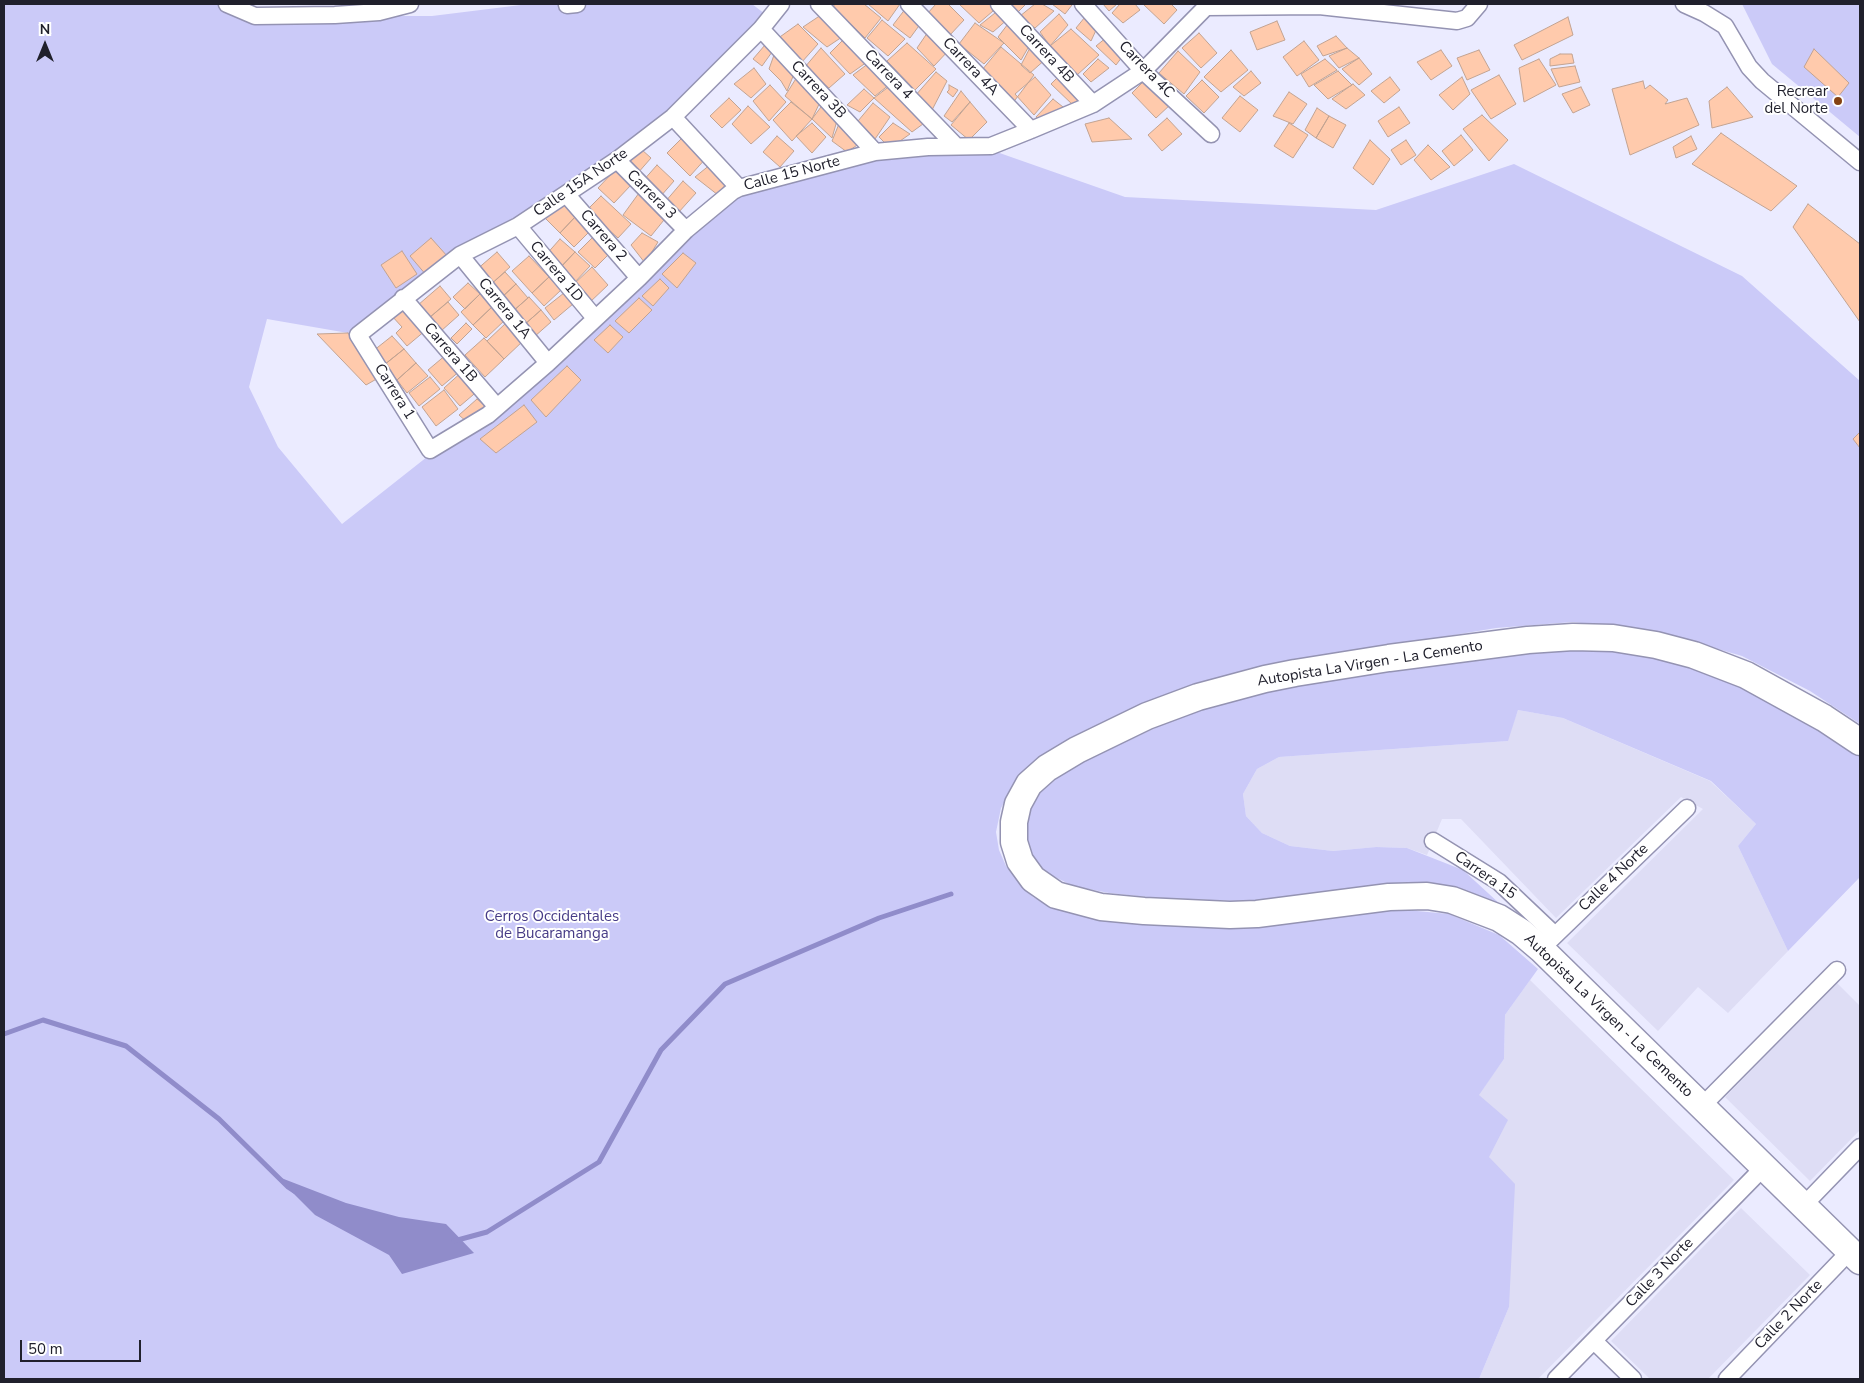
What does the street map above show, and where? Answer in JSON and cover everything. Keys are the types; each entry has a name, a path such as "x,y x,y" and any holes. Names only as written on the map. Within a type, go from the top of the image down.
{"main road":[{"name":"Autopista La Virgen - La Cemento","path":"1855,1256 1702,1106 1548,942 1521,932 1499,918 1452,900 1427,896 1389,897 1291,910 1230,915 1101,907 1056,894 1033,879 1020,861 1014,842 1014,822 1018,804 1029,784 1047,768 1070,754 1147,716 1198,697 1295,673 1389,658 1528,640 1574,637 1613,638 1656,645 1694,655 1746,675 1824,718 1860,742"}],"street":[{"path":"227,4 255,16 335,15 410,4"},
{"name":"Calle 15A Norte","path":"358,335 460,255 518,226 617,160 673,117 761,29 781,4"},
{"name":"Carrera 4","path":"819,4 956,146"},
{"name":"Carrera 4A","path":"909,4 1031,130"},
{"name":"Carrera 4B","path":"999,4 1093,104"},
{"name":"Carrera 4C","path":"1084,4 1143,71 1211,134"},
{"path":"1203,6 1313,5 1457,21 1467,18 1479,4"},
{"path":"1684,4 1704,13 1725,26 1749,67 1762,81 1860,162"},
{"name":"Calle 15 Norte","path":"430,450 497,407 548,363 639,278 686,230 739,188 875,152 956,146 992,146 1093,104 1143,71 1203,6"},
{"name":"Carrera 3B","path":"761,29 875,152"},
{"path":"673,117 739,188"},
{"name":"Carrera 3","path":"617,160 686,230"},
{"name":"Carrera 2","path":"566,194 639,278"},
{"name":"Carrera 1D","path":"518,226 595,318"},
{"name":"Carrera 1A","path":"460,255 548,363"},
{"name":"Carrera 1B","path":"403,298 497,407"},
{"name":"Carrera 1","path":"358,335 430,450"},
{"name":"Calle 4 Norte","path":"1548,942 1686,808"},
{"name":"Carrera 15","path":"1433,841 1499,882 1548,942"},
{"path":"1702,1106 1837,970"},
{"path":"1803,1206 1860,1147"},
{"name":"Calle 3 Norte","path":"1556,1379 1764,1167"},
{"name":"Calle 2 Norte","path":"1728,1379 1855,1256"},
{"path":"1594,1341 1633,1379"}],"shaded area":[{"path":"1518,710 1563,718 1710,781 1756,824 1738,846 1788,951 1728,1013 1698,987 1658,1031 1567,943 1703,809 1681,797 1556,918 1461,819 1442,819 1427,855 1407,848 1376,847 1333,851 1290,846 1262,833 1246,816 1243,794 1257,769 1279,757 1507,741"},
{"path":"1530,980 1734,1180 1538,1379 1479,1379 1509,1307 1489,1157 1478,1095 1504,1059 1505,1015"},
{"path":"1837,983 1860,1006 1860,1130 1810,1181 1725,1097"},
{"path":"276,1176 346,1203 399,1217 446,1224 474,1253 402,1274 389,1255 315,1215"},
{"path":"1741,1208 1810,1275 1708,1379 1650,1379 1611,1341"}],"green space":[{"name":"Cerros Occidentales de Bucaramanga","path":"4,4 227,4 255,16 432,16 529,4 752,4 765,14 667,112 611,155 356,333 267,319 249,387 278,447 342,524 432,453 735,193 875,157 991,150 1125,197 1376,210 1514,164 1742,276 1860,381 1860,724 1810,691 1742,656 1663,633 1573,622 1496,628 1256,668 1187,687 1130,709 1044,756 1014,785 1001,808 996,832 999,850 1006,866 1033,897 1059,910 1088,917 1141,924 1199,927 1243,927 1385,908 1449,914 1499,935 1538,969 1505,1015 1504,1059 1479,1095 1508,1120 1489,1157 1515,1184 1509,1307 1479,1379 4,1379"},
{"name":"Recrear del Norte","path":"1742,4 1860,4 1860,137 1772,64"},
{"path":"1557,644 1625,646 1688,663 1762,696 1836,739 1860,756 1860,877 1788,951 1738,846 1756,824 1711,781 1563,718 1518,710 1508,741 1279,757 1257,769 1243,794 1246,816 1262,833 1290,846 1333,851 1376,847 1407,848 1463,870 1501,905 1458,889 1407,882 1289,899 1236,901 1157,898 1109,893 1073,886 1049,874 1037,865 1030,851 1027,835 1029,813 1041,792 1068,769 1166,723 1241,696 1454,659"}],"building":[{"path":"835,4 864,4 881,18 865,38 833,7"},
{"path":"868,4 900,4 888,21"},
{"path":"936,4 948,4 964,20 949,36 927,14"},
{"path":"959,4 998,4 1000,5 979,23"},
{"path":"1007,4 1026,4 1016,14"},
{"path":"1035,4 1042,4 1054,11 1035,28 1020,16"},
{"path":"1052,4 1070,4 1072,5 1065,14"},
{"path":"1103,4 1117,4 1109,11"},
{"path":"1120,4 1135,4 1140,10 1123,23 1112,13"},
{"path":"1143,4 1171,4 1177,10 1164,24"},
{"path":"906,8 921,23 910,38 893,25"},
{"path":"1000,9 1009,18 993,32 980,25"},
{"path":"1059,14 1068,25 1050,46 1040,32"},
{"path":"821,15 842,37 827,47 803,27"},
{"path":"1085,17 1097,28 1091,41 1076,28"},
{"path":"1568,17 1573,35 1522,60 1514,45"},
{"path":"882,20 905,39 888,56 867,38"},
{"path":"1011,20 1032,41 1021,60 998,37"},
{"path":"1277,21 1285,40 1257,50 1250,32"},
{"path":"975,23 1004,43 984,64 959,44"},
{"path":"798,24 818,44 801,63 777,39"},
{"path":"930,29 949,50 934,66 917,48"},
{"path":"1071,29 1099,55 1077,75 1050,46"},
{"path":"1199,33 1217,53 1201,68 1182,48"},
{"path":"1336,36 1347,48 1323,56 1317,46"},
{"path":"1107,37 1125,53 1116,65 1096,46"},
{"path":"844,39 867,62 850,74 830,53"},
{"path":"1304,41 1319,60 1297,76 1283,57"},
{"path":"907,43 936,69 915,90 887,61"},
{"path":"1032,44 1047,58 1030,73 1021,65"},
{"path":"765,45 772,52 762,66 753,59"},
{"path":"1001,47 1034,75 1012,104 982,70"},
{"path":"821,48 845,74 829,88 805,67"},
{"path":"1347,48 1359,58 1339,68 1329,56"},
{"path":"1814,49 1849,83 1838,97 1804,67"},
{"path":"1231,50 1248,70 1221,92 1204,77"},
{"path":"1441,50 1452,66 1431,80 1417,62"},
{"path":"1479,50 1490,70 1467,80 1457,58"},
{"path":"1178,51 1200,72 1184,94 1159,73"},
{"path":"1560,54 1572,54 1574,63 1550,66 1550,59"},
{"path":"774,55 794,74 787,91 781,81 769,69"},
{"path":"1359,58 1372,74 1359,85 1342,69"},
{"path":"1098,59 1109,68 1091,82 1083,74"},
{"path":"1325,59 1337,70 1309,87 1301,74"},
{"path":"1539,59 1556,85 1524,102 1519,68"},
{"path":"869,63 890,84 875,96 853,75"},
{"path":"1575,66 1580,82 1559,87 1551,69"},
{"path":"754,68 766,84 751,98 734,84"},
{"path":"1251,71 1261,83 1244,96 1233,87"},
{"path":"1338,71 1352,85 1328,99 1314,85"},
{"path":"936,72 947,81 932,110 915,96"},
{"path":"1061,74 1083,98 1074,106 1051,84"},
{"path":"1499,75 1516,104 1491,119 1471,90"},
{"path":"797,77 821,100 812,119 785,96"},
{"path":"1035,77 1051,95 1034,115 1015,94"},
{"path":"1390,77 1400,90 1384,103 1371,91"},
{"path":"1462,77 1470,94 1453,110 1439,95"},
{"path":"1147,78 1171,104 1156,118 1132,93"},
{"path":"1202,80 1219,97 1204,113 1186,96"},
{"path":"1643,81 1645,89 1650,85 1668,100 1665,104 1687,98 1699,125 1630,155 1612,89"},
{"path":"1353,84 1365,95 1346,109 1332,99"},
{"path":"770,85 786,102 769,121 753,101"},
{"path":"891,85 927,121 912,132 874,98"},
{"path":"949,85 958,90 953,97 947,92"},
{"path":"1581,87 1590,105 1573,113 1562,94"},
{"path":"1727,87 1753,117 1712,128 1709,101"},
{"path":"864,89 874,98 860,112 847,105"},
{"path":"961,91 970,102 952,122 944,116"},
{"path":"1289,92 1307,104 1293,124 1273,116"},
{"path":"1240,96 1258,110 1240,132 1222,118"},
{"path":"729,98 741,110 722,128 710,116"},
{"path":"1053,99 1068,111 1041,123 1036,117"},
{"path":"791,102 812,119 792,141 773,120"},
{"path":"970,102 987,122 969,140 951,125"},
{"path":"824,103 838,117 832,138 812,119"},
{"path":"873,103 890,117 875,139 858,121"},
{"path":"748,106 770,127 751,144 732,124"},
{"path":"1399,107 1410,123 1388,137 1378,121"},
{"path":"1317,108 1329,116 1316,138 1305,130"},
{"path":"1482,115 1508,140 1489,161 1463,129"},
{"path":"1329,116 1346,125 1333,148 1316,138"},
{"path":"1109,118 1132,139 1092,142 1085,124"},
{"path":"1167,118 1182,134 1162,151 1148,135"},
{"path":"841,119 863,141 847,152 832,141"},
{"path":"812,123 826,137 812,153 796,136"},
{"path":"893,123 910,134 890,148 879,137"},
{"path":"1289,123 1308,135 1293,158 1274,146"},
{"path":"1721,133 1797,186 1771,211 1692,164"},
{"path":"686,134 707,157 690,176 667,153"},
{"path":"1461,135 1473,150 1454,166 1442,151"},
{"path":"777,136 794,151 780,167 763,152"},
{"path":"1691,136 1697,149 1676,158 1673,147"},
{"path":"1370,140 1390,159 1373,185 1353,168"},
{"path":"1406,140 1416,155 1401,165 1391,150"},
{"path":"1428,145 1450,167 1431,180 1414,160"},
{"path":"641,149 651,158 637,174 627,164"},
{"path":"711,164 727,182 718,195 695,177"},
{"path":"657,165 674,181 660,197 642,182"},
{"path":"615,170 631,185 614,203 598,188"},
{"path":"683,181 696,193 678,213 665,202"},
{"path":"639,193 668,215 651,236 623,215"},
{"path":"601,196 631,224 618,238 587,210"},
{"path":"560,201 576,216 560,233 544,217"},
{"path":"1808,204 1860,244 1860,322 1793,227"},
{"path":"576,216 591,230 574,247 560,233"},
{"path":"642,233 658,242 645,263 631,245"},
{"path":"594,236 611,252 595,268 578,252"},
{"path":"431,238 448,257 427,276 410,256"},
{"path":"560,239 575,252 559,269 544,257"},
{"path":"402,251 417,274 396,288 381,265"},
{"path":"497,252 510,267 489,286 475,271"},
{"path":"575,252 590,266 574,283 559,269"},
{"path":"683,253 696,263 677,288 662,274"},
{"path":"529,256 549,277 532,293 512,271"},
{"path":"592,267 608,285 589,303 573,285"},
{"path":"505,272 516,284 500,299 489,286"},
{"path":"549,277 561,290 544,306 532,293"},
{"path":"660,279 669,288 653,306 642,296"},
{"path":"468,283 480,294 465,309 453,297"},
{"path":"516,284 528,298 512,312 500,299"},
{"path":"440,286 451,299 429,318 418,305"},
{"path":"564,293 573,304 554,320 545,308"},
{"path":"480,294 492,307 473,325 461,312"},
{"path":"529,297 541,310 524,325 512,312"},
{"path":"639,298 652,310 629,333 615,321"},
{"path":"448,302 459,315 441,331 429,318"},
{"path":"403,304 426,330 407,346 396,333 402,327 391,315"},
{"path":"492,307 505,320 486,338 473,325"},
{"path":"541,310 551,322 534,337 524,325"},
{"path":"466,323 472,329 457,344 451,338"},
{"path":"506,323 523,341 504,359 487,341"},
{"path":"610,325 623,337 608,353 594,340"},
{"path":"348,333 380,377 366,385 317,334"},
{"path":"392,336 404,349 384,365 373,351"},
{"path":"484,338 504,359 485,377 465,355"},
{"path":"404,349 416,363 397,380 384,365"},
{"path":"447,354 461,370 442,386 428,370"},
{"path":"416,363 428,376 407,393 397,380"},
{"path":"567,366 581,380 546,417 531,400"},
{"path":"463,371 480,389 460,406 444,388"},
{"path":"430,377 440,389 419,406 409,393"},
{"path":"444,390 458,409 436,426 422,407"},
{"path":"477,399 489,409 468,423 459,415"},
{"path":"524,405 537,422 496,453 480,439"},
{"path":"1860,432 1860,448 1853,439"}],"waterway":[{"path":"454,1241 487,1232 599,1162 661,1050 725,984 879,918 951,894"},
{"path":"4,1034 43,1020 126,1046 219,1119 294,1191"}],"place":[{"name":"Recrear del Norte","path":"1838,101"}]}
